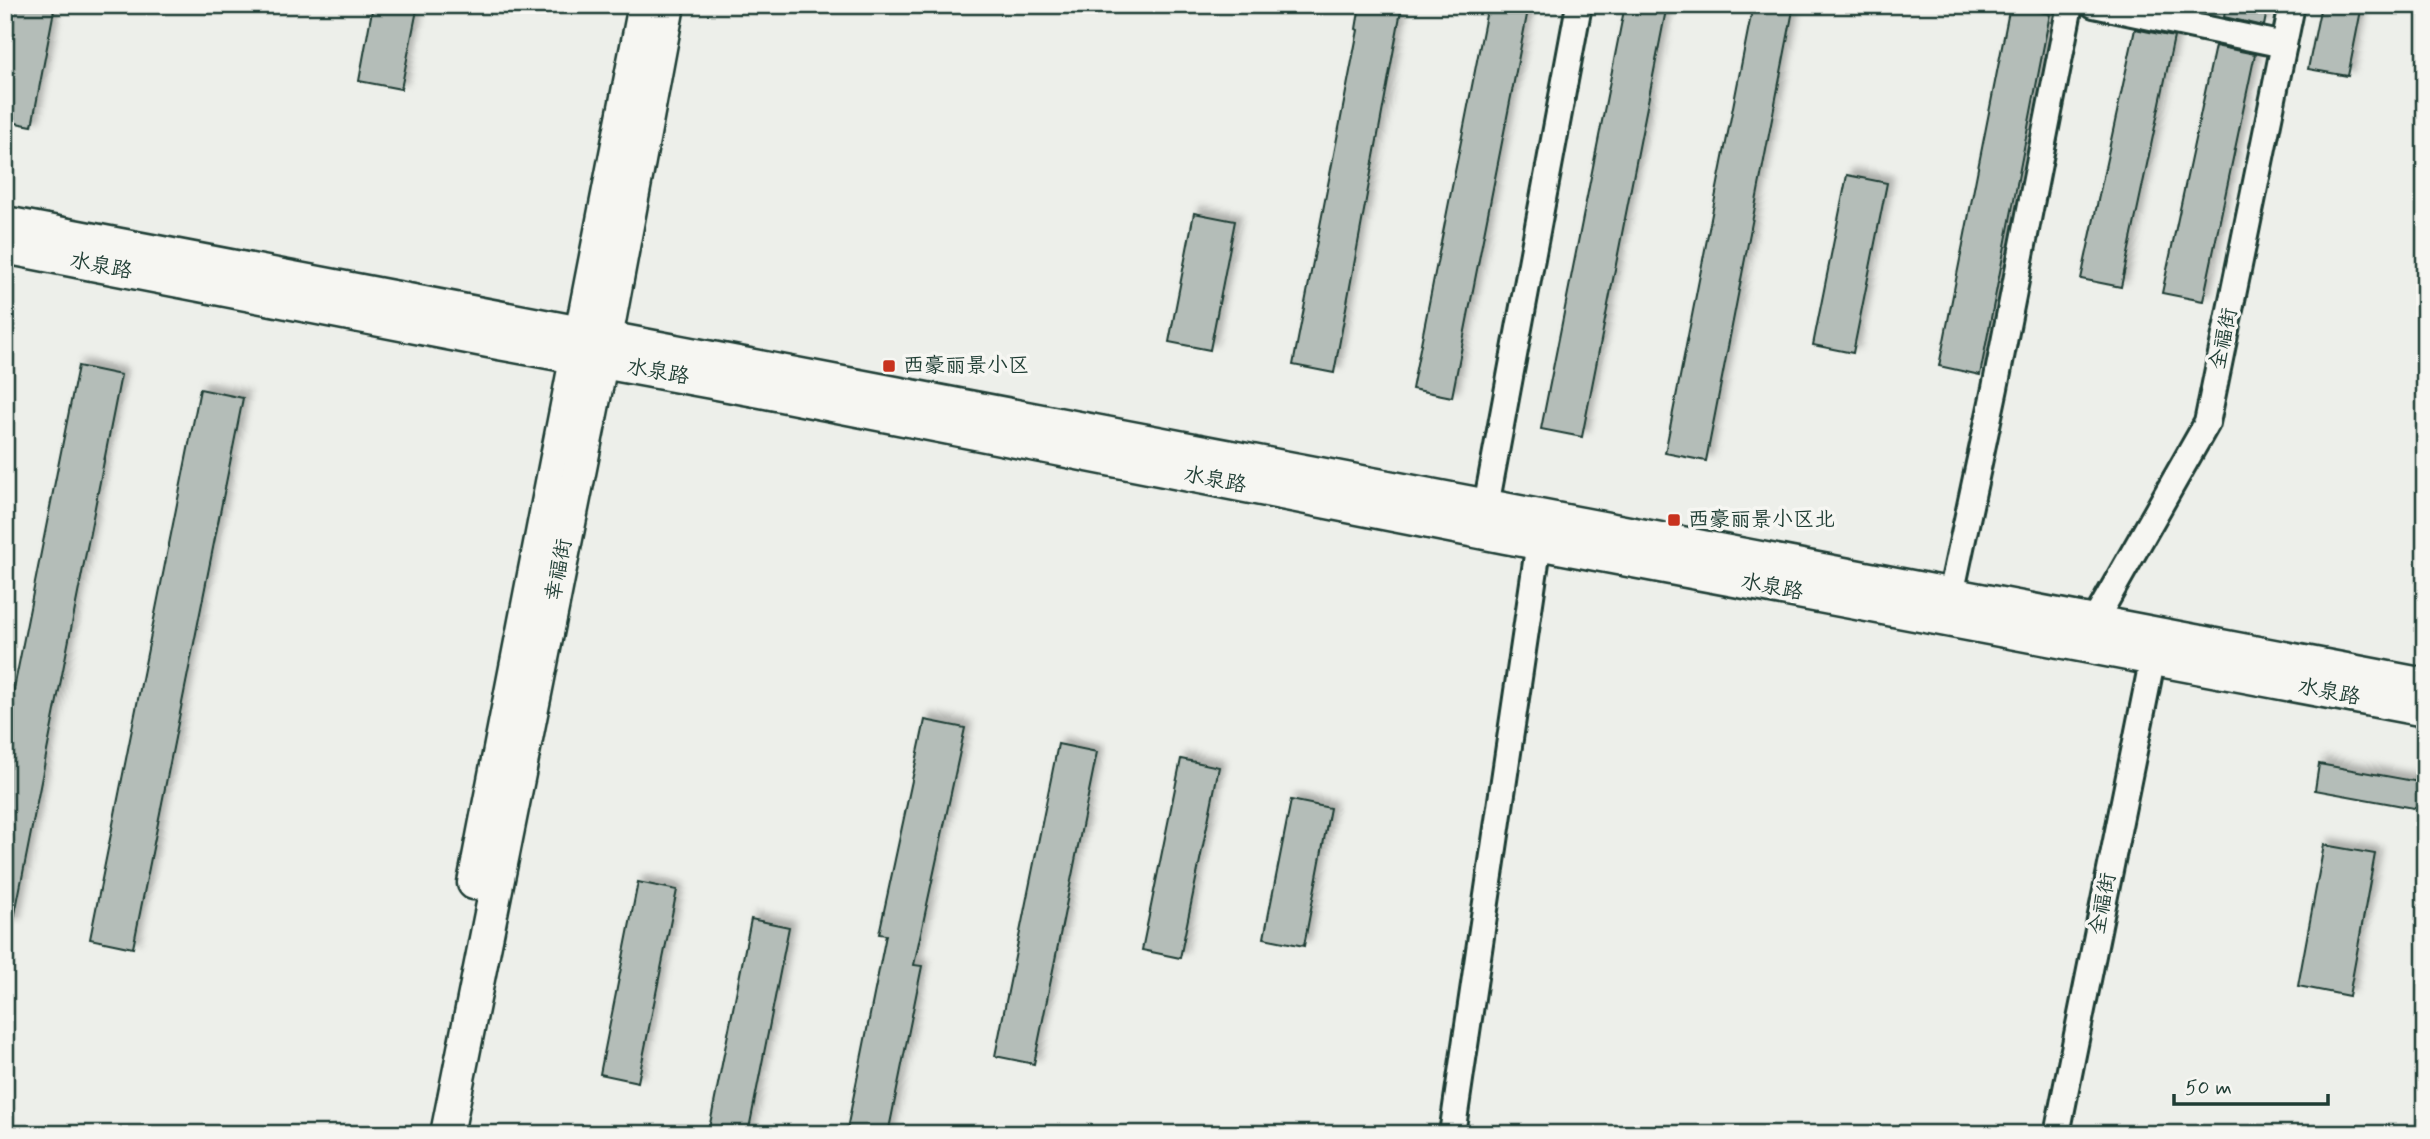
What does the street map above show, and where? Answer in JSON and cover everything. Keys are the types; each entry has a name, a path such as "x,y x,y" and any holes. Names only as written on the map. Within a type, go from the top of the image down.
{"main road":[{"name":"幸福街","path":"447,1134 591,348 645,5"},
{"name":"幸福街","path":"425,1134 591,348 668,5"},
{"name":"水泉路","path":"5,223 591,348 1541,530 2155,646 2425,685"},
{"name":"水泉路","path":"5,247 1486,506 1541,530 1951,595 2091,634"},
{"name":"水泉路","path":"2155,646 2425,710"}],"street":[{"path":"1486,506 1579,5"},
{"path":"1951,595 1995,388 2070,5"},
{"path":"2094,5 2284,46"},
{"name":"全福街","path":"2091,634 2207,423 2292,5"},
{"path":"1451,1134 1541,530"},
{"name":"全福街","path":"2057,1134 2155,646"}],"building":[{"path":"12,5 55,5 32,126 5,121 5,40"},
{"path":"373,5 418,5 401,89 359,81"},
{"path":"1360,5 1402,5 1334,373 1293,365 1358,30"},
{"path":"1488,5 1529,5 1452,397 1412,389"},
{"path":"1625,5 1667,5 1582,437 1541,429"},
{"path":"1753,5 1794,5 1706,461 1665,453"},
{"path":"2226,5 2268,5 2264,26 2224,17"},
{"path":"2321,5 2362,5 2348,76 2308,69"},
{"path":"2010,6 2050,14 1980,375 1939,366"},
{"path":"2135,29 2174,37 2121,287 2081,279"},
{"path":"2215,46 2255,54 2203,301 2162,293"},
{"path":"1847,175 1887,183 1853,353 1813,345"},
{"path":"1194,213 1235,221 1210,350 1169,342"},
{"path":"78,366 121,375 13,924 5,923 5,734"},
{"path":"200,389 243,398 133,948 90,939"},
{"path":"925,720 965,728 914,965 922,966 888,1134 846,1134 886,935 879,934"},
{"path":"1058,744 1097,752 1034,1064 995,1056"},
{"path":"1181,759 1219,767 1180,958 1142,950"},
{"path":"2319,764 2425,783 2425,810 2315,790"},
{"path":"1291,800 1330,808 1304,946 1264,938"},
{"path":"2324,845 2375,854 2349,996 2298,986"},
{"path":"638,882 677,890 638,1082 600,1074"},
{"path":"751,919 789,927 748,1134 708,1134"}],"place":[{"name":"西豪丽景小区","path":"889,366"},
{"name":"西豪丽景小区北","path":"1674,520"}]}
